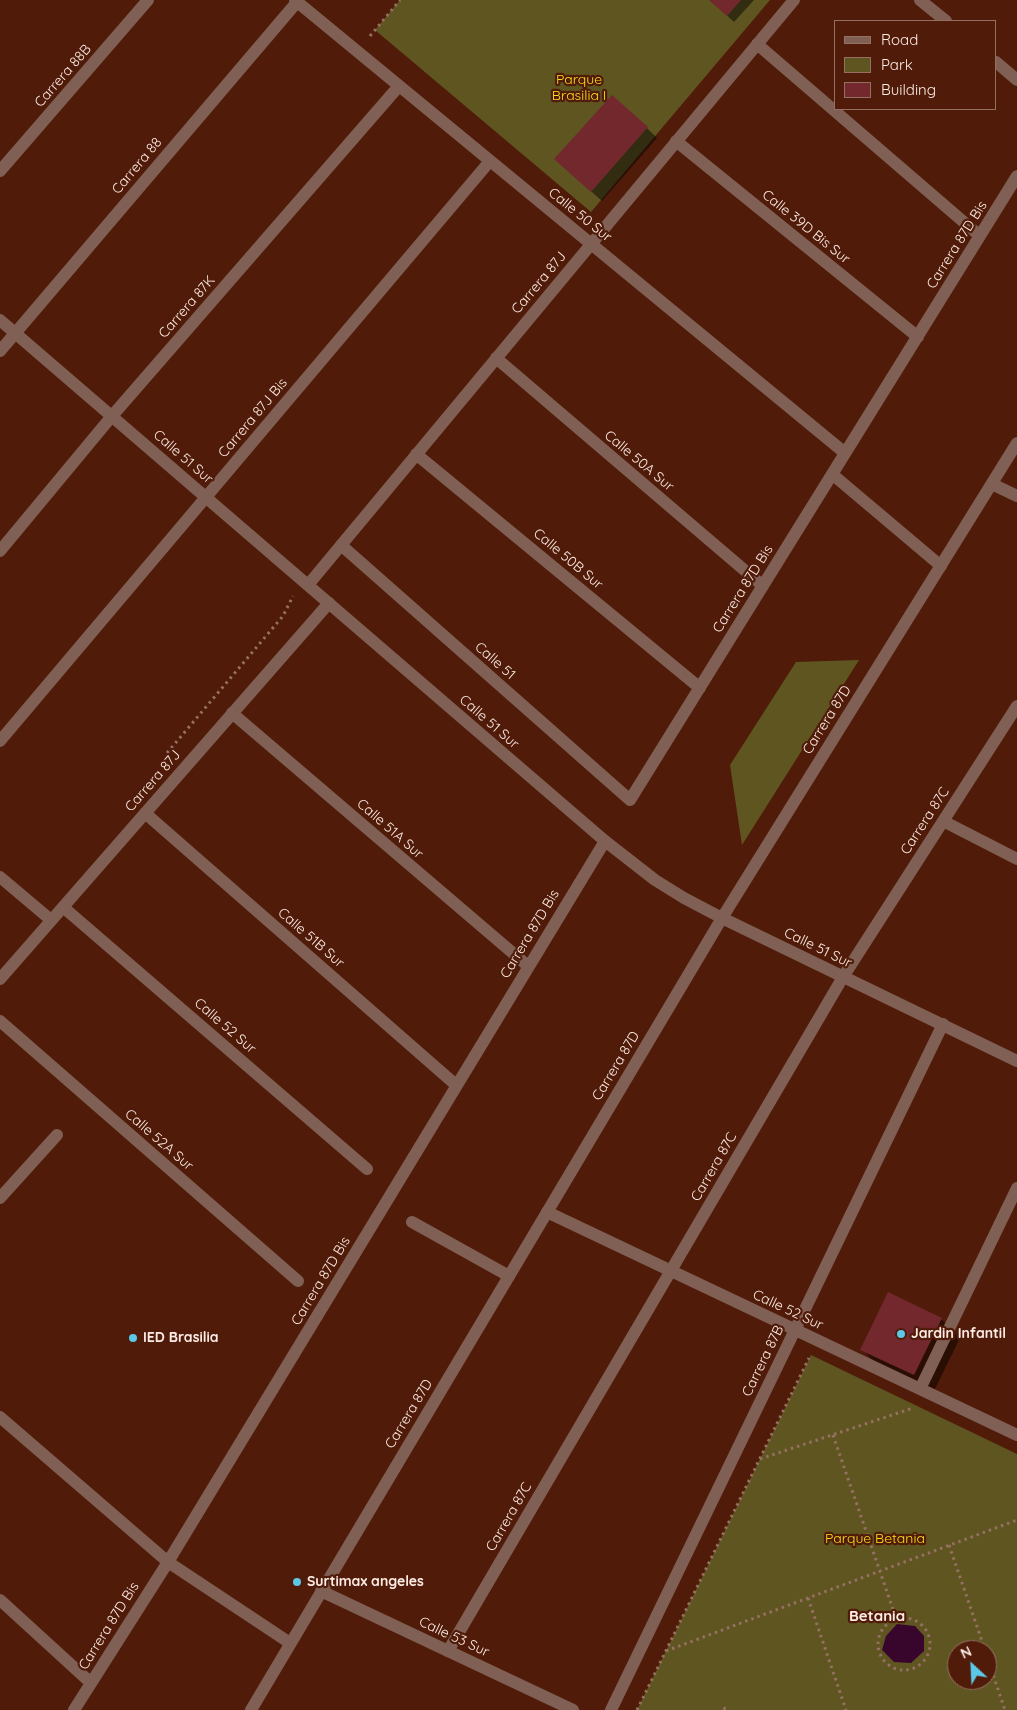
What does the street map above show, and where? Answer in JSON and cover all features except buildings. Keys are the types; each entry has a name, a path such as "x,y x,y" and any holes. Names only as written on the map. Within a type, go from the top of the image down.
{"street":[{"name":"Carrera 88B","path":"0,171 148,0"},
{"name":"Carrera 87J","path":"308,585 794,0"},
{"path":"920,0 945,20"},
{"name":"Calle 50 Sur","path":"296,1 845,453"},
{"name":"Carrera 88","path":"0,351 296,1"},
{"path":"757,44 980,236"},
{"path":"997,63 1017,80"},
{"name":"Carrera 87K","path":"0,551 112,416 399,86"},
{"name":"Calle 39D Bis Sur","path":"676,141 918,336"},
{"name":"Carrera 87J Bis","path":"0,741 490,161"},
{"name":"Carrera 87D Bis","path":"630,800 1017,176"},
{"name":"Calle 51 Sur","path":"0,320 605,841 655,880 722,918 1017,1060"},
{"name":"Calle 50A Sur","path":"496,358 763,586"},
{"name":"Carrera 87D","path":"251,1710 722,918 1017,443"},
{"name":"Calle 50B Sur","path":"416,454 700,688"},
{"path":"832,474 941,566"},
{"path":"992,484 1017,496"},
{"name":"Calle 51","path":"341,545 630,800"},
{"name":"Carrera 87J","path":"0,979 328,603"},
{"name":"Carrera 87C","path":"448,1651 843,976 1017,706"},
{"name":"Calle 51A Sur","path":"232,714 528,966"},
{"name":"Calle 51B Sur","path":"145,813 456,1085"},
{"path":"943,821 1017,859"},
{"name":"Carrera 87D Bis","path":"74,1710 168,1562 605,841"},
{"path":"0,877 51,920"},
{"name":"Calle 52 Sur","path":"63,907 367,1168"},
{"name":"Calle 52A Sur","path":"0,1021 298,1281"},
{"name":"Carrera 87B","path":"611,1710 943,1024"},
{"path":"0,1198 57,1135"},
{"path":"920,1389 1017,1188"},
{"name":"Calle 52 Sur","path":"547,1212 1017,1435"},
{"path":"412,1222 509,1276"},
{"path":"0,1417 168,1562 290,1643"},
{"name":"Calle 53 Sur","path":"321,1591 573,1710"},
{"path":"0,1600 91,1683"}],"path":[{"path":"357,51 400,0"},
{"path":"637,1710 811,1355"},
{"path":"727,1470 918,1406 909,1402"},
{"path":"833,1435 896,1618"},
{"path":"666,1651 1017,1520"},
{"path":"949,1545 982,1640"},
{"path":"808,1598 846,1710"},
{"path":"896,1618 913,1619 921,1623 927,1630 930,1648 922,1663 914,1668 897,1670 889,1666 879,1653 878,1636 888,1622 896,1618"},
{"path":"997,1686 1005,1710"},
{"path":"724,1710 725,1708 728,1710"}],"green space":[{"name":"Parque Brasilia I","path":"400,0 770,0 591,212 375,30"},
{"path":"859,660 742,845 730,765 796,662"},
{"name":"Parque Betania","path":"811,1355 1017,1454 1017,1710 637,1710"}],"shaded area":[{"path":"897,1624 915,1626 924,1636 924,1651 911,1663 894,1662 882,1650 886,1636"}],"place":[{"name":"Jardin Infantil","path":"901,1334"},
{"name":"IED Brasilia","path":"133,1338"},
{"name":"Surtimax angeles","path":"297,1582"}],"district":[{"name":"Betania","path":"877,1616"}]}
